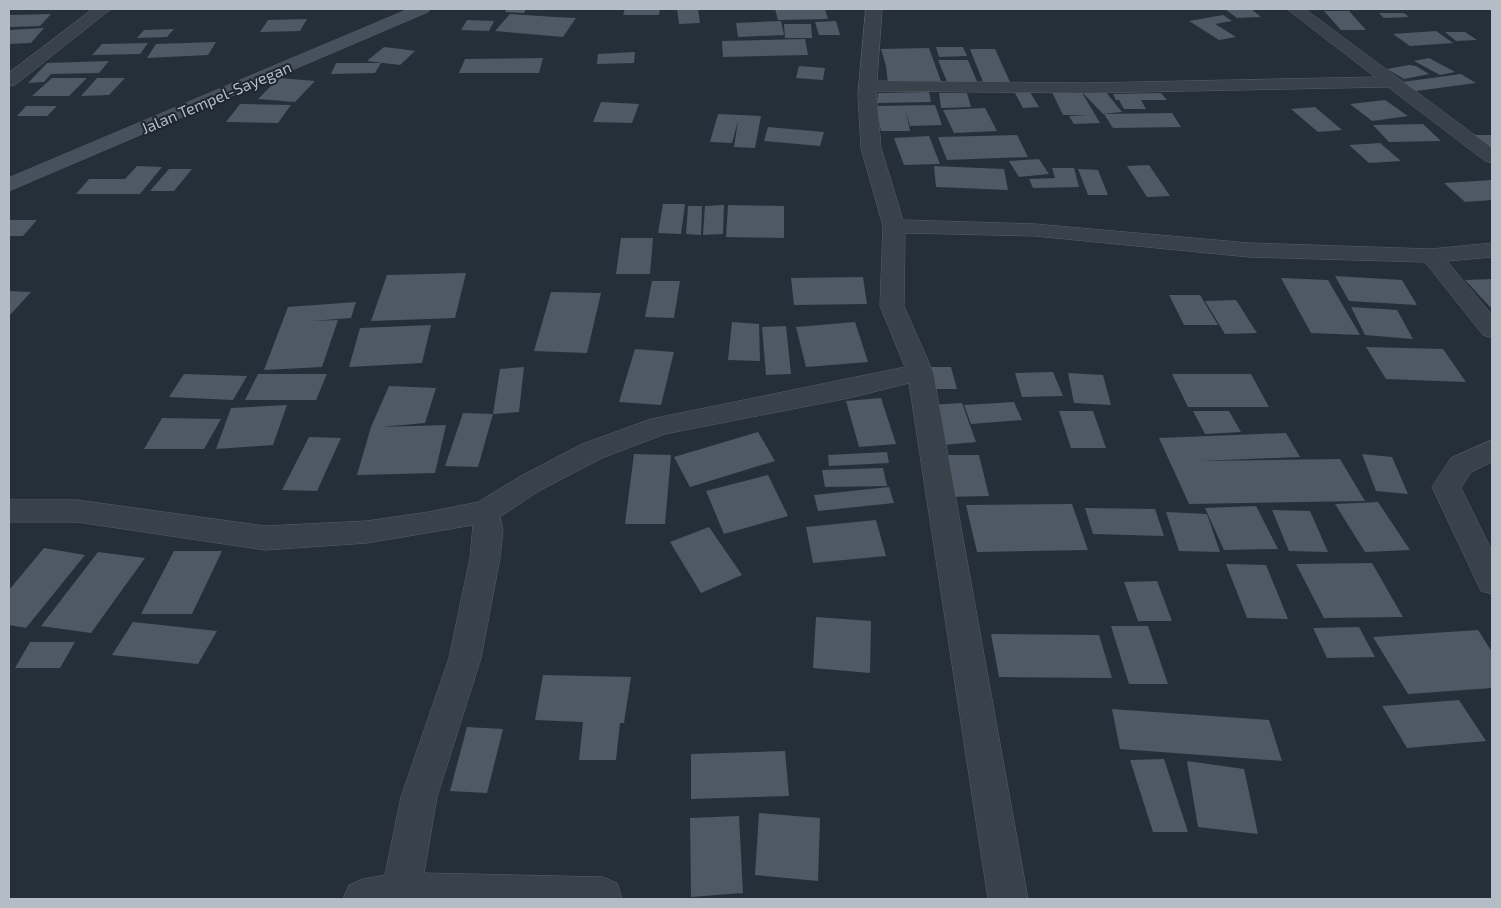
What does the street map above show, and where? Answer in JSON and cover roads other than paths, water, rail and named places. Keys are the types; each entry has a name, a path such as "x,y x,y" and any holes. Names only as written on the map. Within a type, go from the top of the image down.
{"main road":[{"name":"Jalan Tempel-Sayegan","path":"9,185 422,9"}],"street":[{"path":"9,81 103,9"},
{"path":"874,9 868,86 871,148 894,226 892,306 920,372 1008,899"},
{"path":"1295,9 1492,157"},
{"path":"868,86 1087,88 1392,82"},
{"path":"894,226 1035,230 1249,250 1431,256 1492,250"},
{"path":"1431,256 1492,330"},
{"path":"9,511 77,511 265,538 367,532 485,512 529,484 592,451 660,426 849,389 920,372"},
{"path":"1492,450 1462,465 1446,487 1492,582"},
{"path":"401,892 419,797 465,658 485,558 488,530 485,512"},
{"path":"363,899 401,892 603,897"}]}
